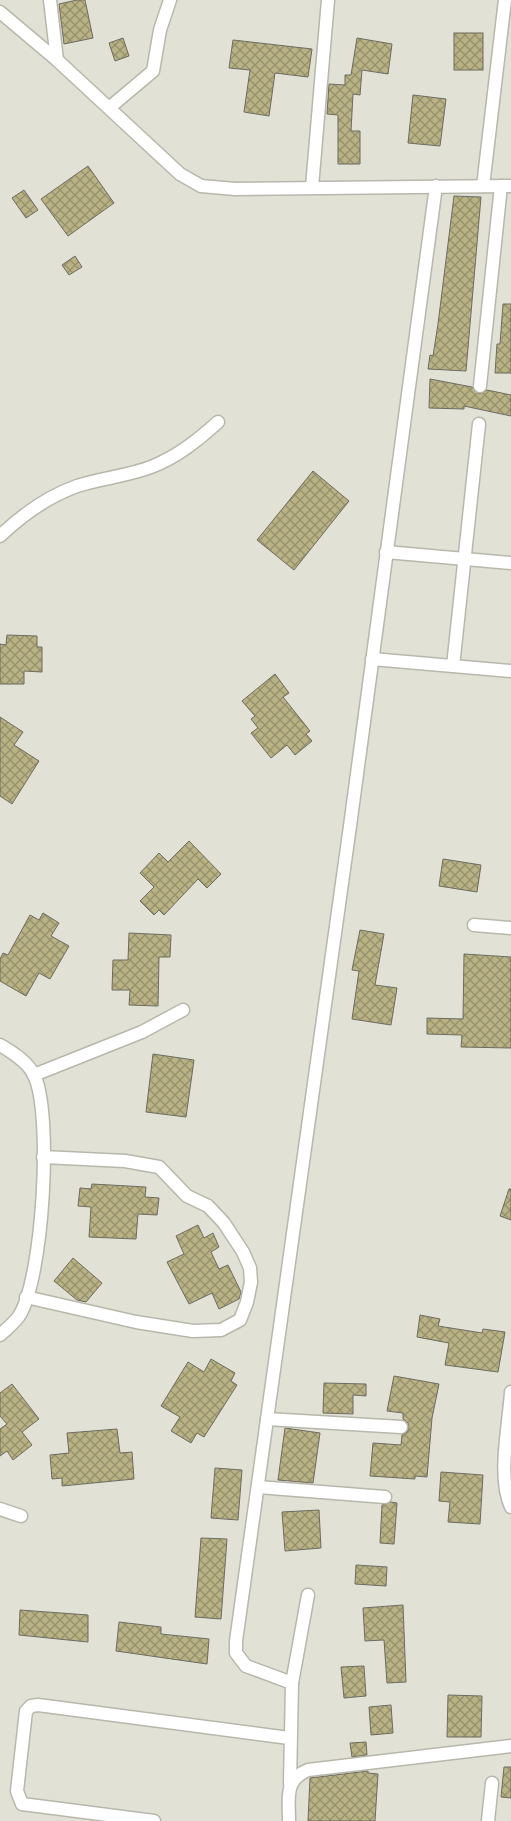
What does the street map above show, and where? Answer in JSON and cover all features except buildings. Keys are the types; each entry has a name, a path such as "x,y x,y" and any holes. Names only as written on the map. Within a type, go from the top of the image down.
{"street":[{"path":"50,0 57,60"},
{"path":"109,108 153,71 160,30 170,0"},
{"path":"312,187 328,0"},
{"path":"483,186 505,0"},
{"path":"0,12 57,60 190,182 212,188 234,189 506,186 480,386"},
{"path":"292,1683 246,1666 236,1653 436,186"},
{"path":"0,536 45,501 76,486 150,468 196,443 218,422"},
{"path":"453,666 479,424"},
{"path":"386,552 511,563"},
{"path":"372,659 511,671"},
{"path":"474,926 511,928"},
{"path":"34,1075 142,1032 183,1010"},
{"path":"0,1045 15,1054 34,1075 43,1116 42,1203 35,1265 20,1315 0,1335"},
{"path":"26,1297 146,1324 193,1331 221,1330 240,1320 247,1302 250,1282 250,1268 243,1252 224,1223 208,1206 187,1196 159,1167 125,1161 43,1158"},
{"path":"511,1392 504,1480 506,1495 511,1506"},
{"path":"267,1419 401,1427"},
{"path":"258,1487 385,1498"},
{"path":"0,1509 21,1516"},
{"path":"288,1821 292,1683 308,1595"},
{"path":"154,1821 22,1804 17,1791 26,1711 30,1706 38,1705 290,1738"},
{"path":"290,1784 297,1775 308,1770 511,1746"},
{"path":"488,1821 492,1783"}]}
